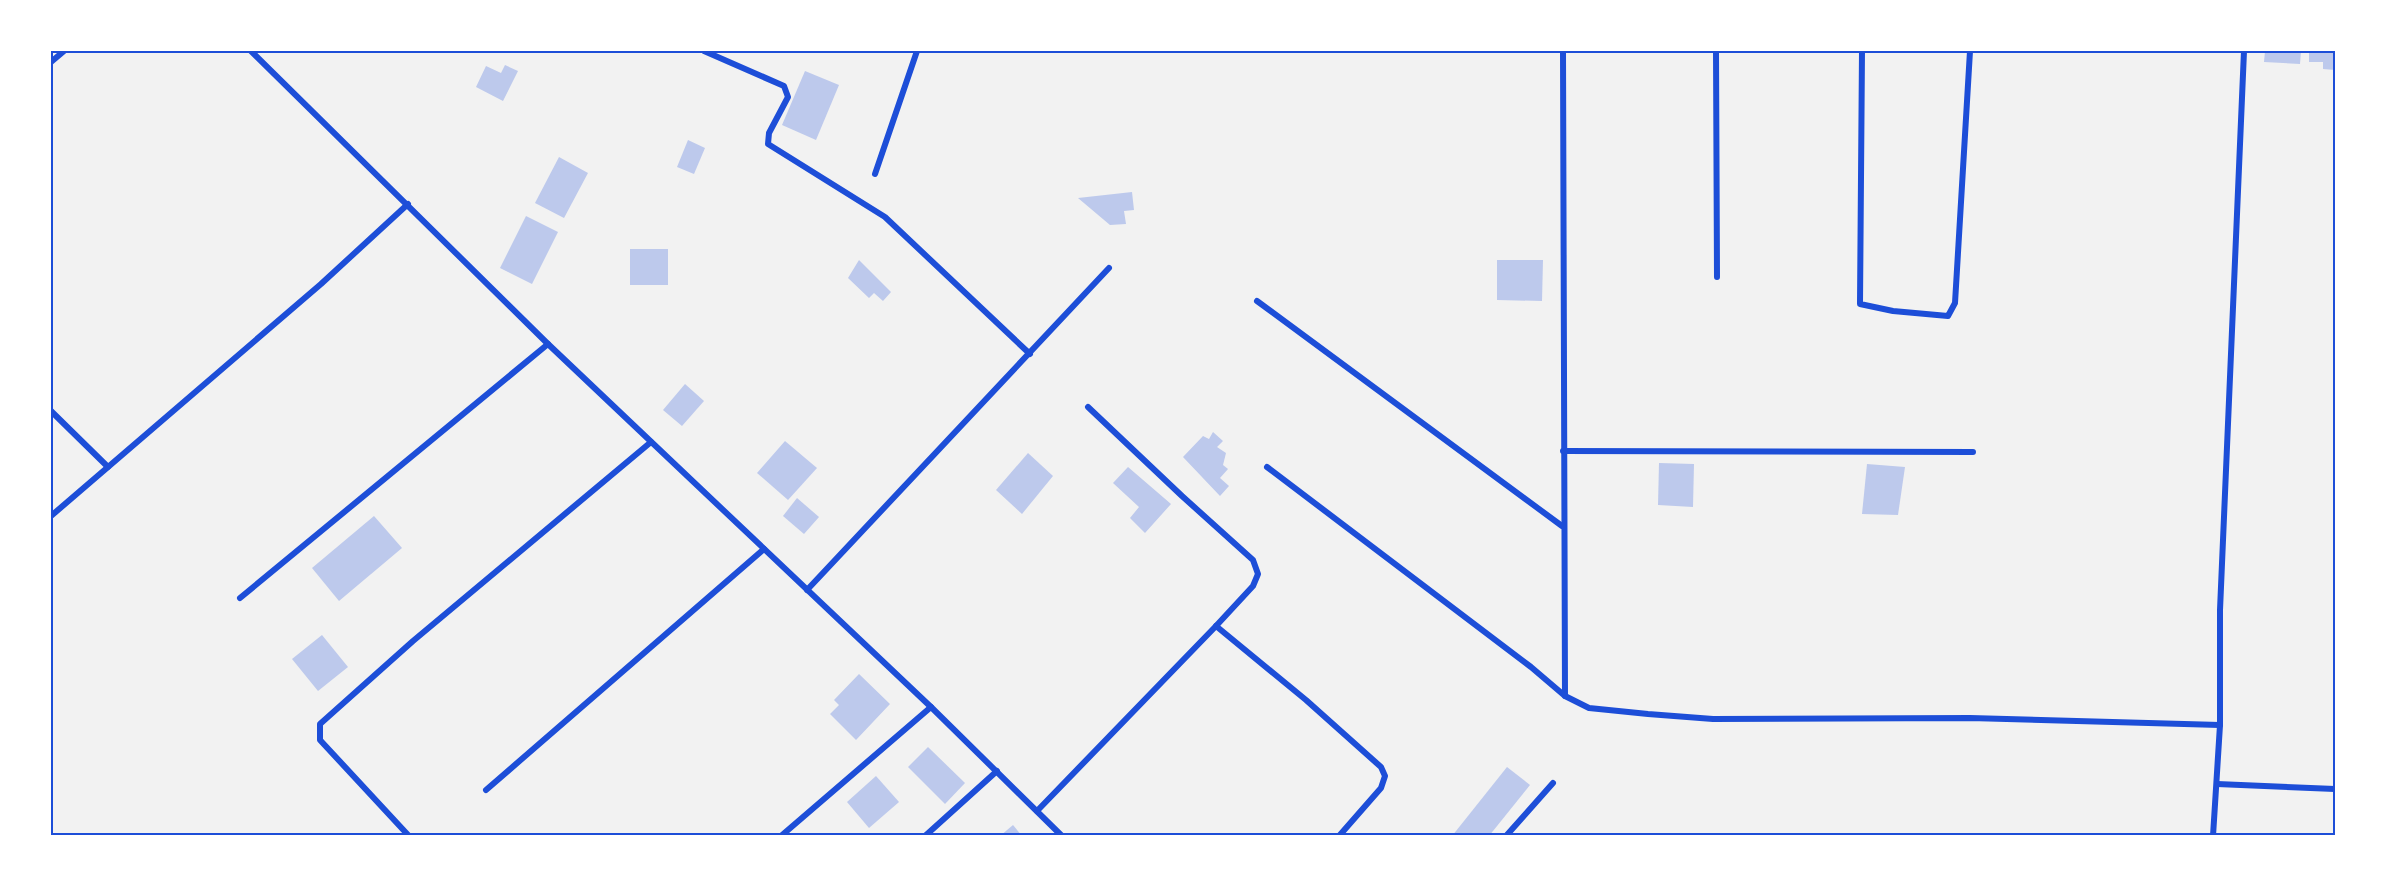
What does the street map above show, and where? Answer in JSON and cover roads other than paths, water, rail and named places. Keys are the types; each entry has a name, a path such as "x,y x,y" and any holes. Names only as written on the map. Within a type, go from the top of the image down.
{"street":[{"path":"51,62 64,51"},
{"path":"251,51 548,344 931,707 1062,836"},
{"path":"704,51 784,86 788,97 769,133 768,144 885,217 1030,354"},
{"path":"875,174 917,51"},
{"path":"1563,51 1562,526 1565,696"},
{"path":"1716,51 1717,277"},
{"path":"1862,51 1858,274 1860,304 1893,311 1948,315 1955,303 1970,51"},
{"path":"2213,836 2220,725 2220,610 2244,51"},
{"path":"51,516 321,284 408,204"},
{"path":"807,590 1109,268"},
{"path":"1257,301 1562,526"},
{"path":"240,598 548,344"},
{"path":"1037,811 1216,627 1253,586 1258,574 1253,560 1088,407"},
{"path":"51,411 108,466"},
{"path":"409,836 320,740 320,724 413,641 651,442"},
{"path":"1563,451 1973,452"},
{"path":"1267,467 1531,667 1565,696 1589,708 1713,719 1970,718 2220,725"},
{"path":"486,790 764,549"},
{"path":"1216,627 1306,700 1381,767 1385,776 1381,788 1339,836"},
{"path":"781,836 931,707"},
{"path":"925,836 997,771"},
{"path":"1506,836 1553,783"},
{"path":"2217,784 2335,789"}]}
